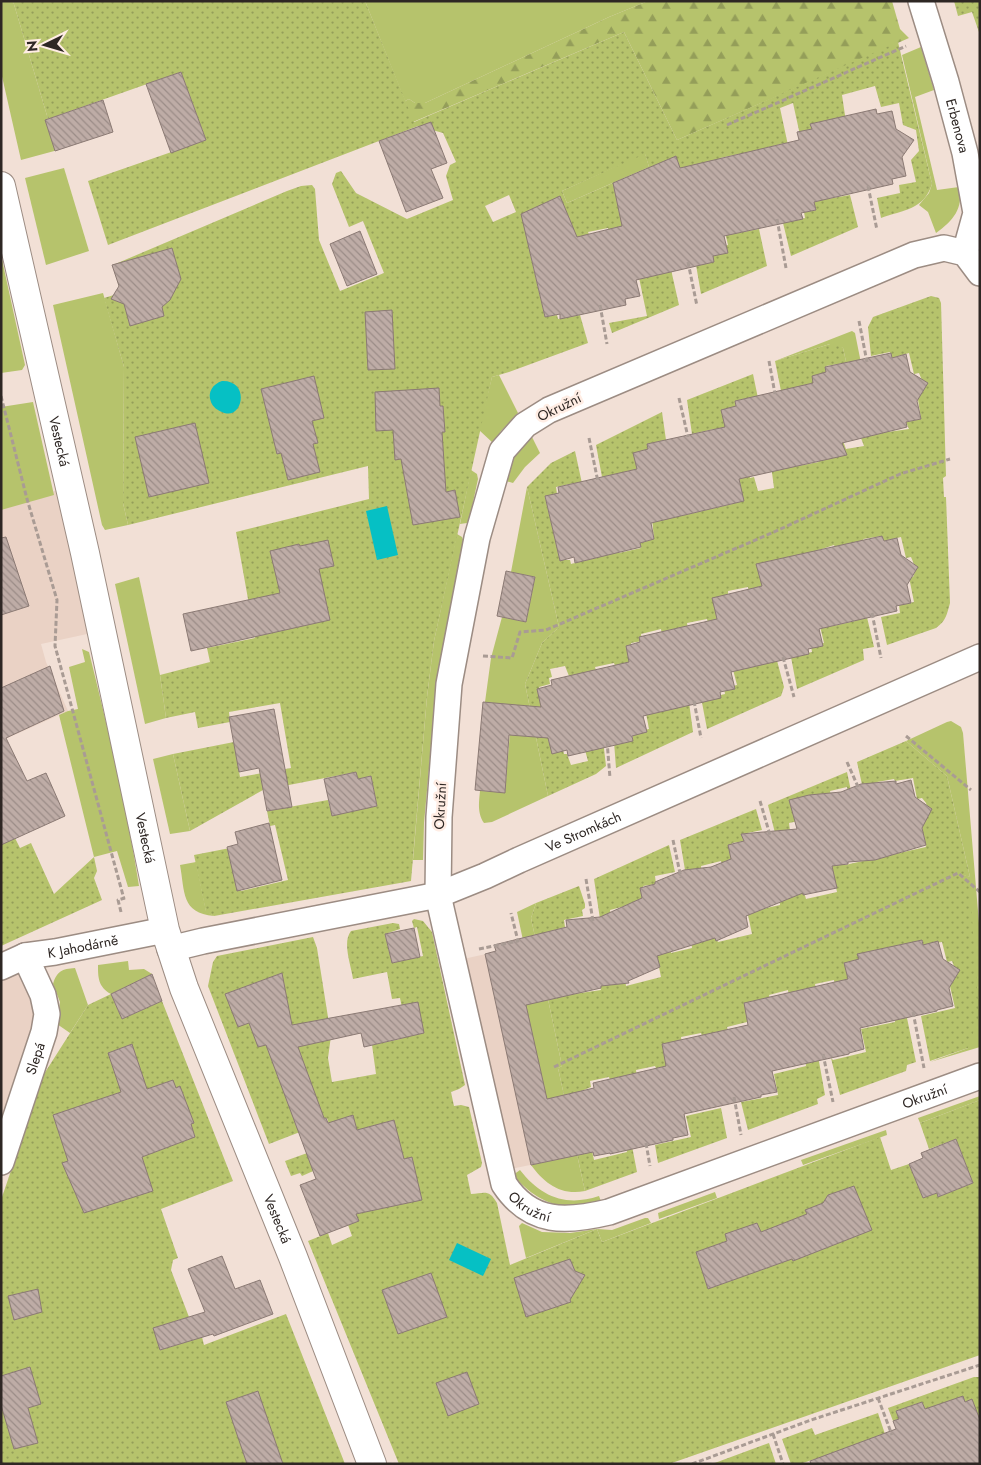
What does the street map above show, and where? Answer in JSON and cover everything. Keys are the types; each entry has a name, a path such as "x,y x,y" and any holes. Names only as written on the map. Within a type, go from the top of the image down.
{"street":[{"name":"Erbenova","path":"921,1 965,153 976,213 965,252"},
{"name":"Vestecká","path":"1,186 85,553 168,939 184,988 293,1257 372,1464"},
{"name":"Okružní","path":"965,252 944,248 914,255 549,410 525,425 502,451 477,538 449,684 439,814 438,895 504,1184 512,1196 521,1204 547,1217 562,1219 582,1218 610,1212 980,1076"},
{"path":"965,252 980,273"},
{"name":"Ve Stromkách","path":"168,939 212,939 438,895 485,876 980,657"},
{"name":"K Jahodárně","path":"1,967 25,956 168,939"},
{"name":"Slepá","path":"1,1162 44,1032 47,1014 42,995 25,956"}],"path":[{"path":"728,125 932,36"},
{"path":"868,186 876,230"},
{"path":"777,219 786,268"},
{"path":"688,262 697,306"},
{"path":"600,305 607,344"},
{"path":"859,321 866,362"},
{"path":"769,361 775,394"},
{"path":"1,396 27,499 57,600 55,646 124,899"},
{"path":"679,398 688,438"},
{"path":"589,438 598,482"},
{"path":"455,652 491,658 512,658 520,632 546,630 774,532 900,474 950,459"},
{"path":"872,613 881,658"},
{"path":"782,657 794,696"},
{"path":"694,701 701,738"},
{"path":"906,736 971,790"},
{"path":"607,741 610,778"},
{"path":"847,762 859,790"},
{"path":"760,801 770,835"},
{"path":"673,840 681,878"},
{"path":"554,1067 958,873 980,892"},
{"path":"586,879 592,921"},
{"path":"121,915 118,900 132,897"},
{"path":"479,949 518,941 511,913"},
{"path":"913,1012 924,1072"},
{"path":"823,1054 833,1105"},
{"path":"734,1097 742,1138"},
{"path":"646,1143 651,1172"},
{"path":"692,1464 773,1434 980,1365"},
{"path":"878,1398 892,1435"},
{"path":"773,1434 784,1464"}],"shaded area":[{"path":"69,487 101,631 41,644 46,662 68,711 1,741 1,506"},
{"path":"513,948 560,1159 501,1171 454,961"},
{"path":"25,956 47,1014 1,1127 1,967"}],"green space":[{"path":"1,1 13,1 58,150 21,160 1,72"},
{"path":"13,1 365,1 414,122 624,32 677,140 898,42 932,184 924,199 912,208 881,218 877,198 900,193 899,185 916,182 911,160 919,151 916,130 903,125 899,103 881,107 875,86 842,95 846,122 800,135 793,103 780,108 789,150 785,143 766,148 767,153 740,159 739,154 720,158 721,163 628,231 610,235 608,228 588,232 591,239 530,253 545,317 557,315 558,319 580,315 588,343 492,377 434,641 427,697 411,881 214,916 206,912 194,855 230,848 241,891 288,880 275,825 270,826 267,811 328,800 332,815 377,806 371,776 358,779 356,772 263,790 190,831 173,754 234,742 240,777 291,768 280,703 229,712 230,722 198,728 195,712 166,718 160,675 210,662 207,648 255,638 236,532 369,499 368,466 128,525 123,503 124,367 104,298 114,295 120,290 113,265 287,191 301,186 312,185 315,189 319,240 340,291 384,273 363,221 349,227 332,184 336,173 341,171 356,193 407,219 453,200 446,176 450,165 456,162 443,133 418,126 108,245 88,181 206,140 181,72 48,119","holes":["645,154 649,167 638,172 633,181 631,175 567,203 562,191","509,195 516,212 493,222 485,206"]},
{"path":"365,1 648,1 609,17 425,103 415,103 409,99 405,101"},
{"path":"648,1 892,1 900,29 909,38 677,140 624,32 413,122 405,101 409,99 415,103 425,103 609,17"},
{"path":"954,1 980,1 980,35 972,12 958,16"},
{"path":"921,47 934,90 915,97 937,190 959,187 960,195 956,213 936,233 928,212 919,205 929,193 932,184 902,55"},
{"path":"645,153 649,167 567,203 562,191"},
{"path":"64,168 89,251 46,265 25,178"},
{"path":"826,194 827,199 850,195 858,227 791,256 783,223 805,218 804,212 816,210 813,197"},
{"path":"759,229 767,266 701,294 695,259 716,248 728,245 725,232 737,233"},
{"path":"1,255 25,365 22,370 1,373"},
{"path":"670,265 679,305 612,333 609,323 647,316 637,268"},
{"path":"103,293 124,367 123,503 128,525 105,530 102,525 53,305"},
{"path":"931,296 939,298 941,303 946,476 943,478 944,497 946,497 950,603 942,623 936,628 887,645 881,617 900,613 899,605 914,602 909,577 913,577 916,569 911,557 906,558 901,537 884,541 882,536 863,539 865,545 837,551 834,545 819,550 808,572 749,593 748,587 728,591 726,607 709,626 707,619 687,623 688,630 662,636 661,629 641,634 642,641 631,643 635,666 617,671 614,663 595,667 597,674 571,681 565,666 550,669 552,677 549,678 550,684 539,687 553,752 563,750 564,754 567,754 571,765 588,761 585,750 603,740 606,766 596,774 548,796 525,684 542,643 559,627 527,487 551,463 575,451 583,488 575,483 556,487 557,494 545,496 560,560 570,560 571,564 595,558 617,548 619,553 641,548 640,543 654,539 652,518 685,515 732,504 731,498 742,496 739,476 749,473 750,478 754,477 758,491 774,488 771,465 798,466 819,462 818,456 843,441 846,449 864,446 861,438 887,427 888,432 909,429 906,422 921,419 917,393 924,385 919,373 914,374 909,353 892,358 890,352 871,356 868,327 873,317"},
{"path":"852,331 855,333 861,363 847,366 843,348 830,344 775,361"},
{"path":"830,344 837,344 843,348 847,366 844,363 826,366 826,372 815,388 781,391 775,361"},
{"path":"753,374 759,403 754,397 735,401 736,406 729,433 716,436 714,429 692,434 687,400"},
{"path":"499,375 518,413 501,431 493,443 479,430 492,377"},
{"path":"33,402 54,495 1,510 1,407"},
{"path":"662,412 666,440 647,444 648,449 642,476 621,473 602,477 596,445"},
{"path":"532,437 540,453 525,467 513,483 506,481 514,456"},
{"path":"471,470 477,474 478,479 469,521 460,524"},
{"path":"527,487 559,627 542,643 525,684 548,796 492,822 484,823 479,811 480,791 505,792 511,720 485,702 491,658 502,617 526,622 535,577 511,572"},
{"path":"457,534 462,537 464,542 438,670 424,823 423,860 413,860 427,697 434,641"},
{"path":"139,577 160,675 166,718 145,724 115,584"},
{"path":"866,613 874,647 863,649 864,660 797,689 791,657 812,652 811,646 824,643 819,622 833,626 855,621 855,615"},
{"path":"82,649 89,652 103,710 123,798 139,886 128,887 117,851 94,857 59,715 78,709 69,667 85,662"},
{"path":"775,653 784,687 781,696 707,729 700,692 704,699 725,694 724,688 737,685 732,666"},
{"path":"688,695 693,732 616,768 614,742 633,738 633,732 649,729 645,708"},
{"path":"951,721 961,727 963,733 980,935 980,1047 930,1062 968,1048 958,873 970,877 947,776 906,741"},
{"path":"906,741 947,776 970,877 959,874 970,888 979,1016 968,1048 930,1061 921,1016 955,1008 949,982 953,981 957,974 952,961 947,962 942,942 923,945 923,941 858,954 860,961 849,984 835,988 834,980 815,984 817,992 789,998 788,990 769,995 771,1002 747,1022 727,1027 729,1035 703,1039 701,1033 681,1037 679,1054 659,1074 655,1066 636,1070 637,1077 611,1083 609,1077 590,1081 591,1087 579,1092 594,1160 627,1152 626,1147 632,1146 637,1172 585,1191 558,1068 562,1066 531,918 536,903 579,886 585,904 585,908 582,910 583,916 564,920 565,927 552,931 567,995 601,990 599,984 625,979 626,986 661,977 656,952 671,949 671,953 692,948 691,940 715,935 718,942 752,934 748,915 758,910 780,905 779,898 804,892 806,899 837,892 831,863 844,860 845,865 926,847 920,818 928,810 922,798 917,799 913,778 877,782 863,789 857,762"},
{"path":"173,754 190,831 170,834 153,759"},
{"path":"847,772 851,791 848,792 847,787 830,791 832,798 808,819 789,823 790,831 775,833 768,805"},
{"path":"756,809 762,830 743,834 745,841 732,843 737,865 723,869 721,861 701,866 702,874 686,876 680,840"},
{"path":"15,838 20,848 31,843 54,894 94,857 97,871 94,878 102,900 1,946 1,844"},
{"path":"669,845 675,872 655,876 656,884 643,886 646,909 629,905 610,910 611,917 600,919 594,879"},
{"path":"196,862 206,911 214,916 195,911 186,900 180,865"},
{"path":"536,903 531,918 562,1066 558,1068 585,1191 568,1192 554,1187 531,1165 559,1159 513,948 524,945 517,912"},
{"path":"414,919 423,921 432,932 465,1085 451,1092 454,1106 469,1107 482,1163 481,1167 467,1175 471,1194 489,1194 497,1203 510,1265 597,1229 602,1242 880,1137 891,1170 909,1164 923,1198 937,1193 938,1197 973,1183 956,1139 929,1149 920,1123 980,1100 980,1355 669,1464 399,1464 308,1241 328,1233 332,1245 352,1236 348,1225 358,1221 320,1168 302,1176 300,1173 291,1176 285,1161 335,1143 327,1118 299,1127 300,1132 269,1144 208,986 213,962 217,956 313,937 317,948 331,1036 328,1058 332,1082 376,1074 372,1045 400,1039 399,1034 407,1032 400,998 392,999 387,972 353,979 347,947 348,936 351,931 393,923 399,924 400,929 385,934 392,963 423,956 417,927 414,928 412,921"},
{"path":"128,961 129,970 144,969 152,974 111,994 101,985 98,965"},
{"path":"75,968 88,1005 70,1033 57,1024 60,1002 53,984 56,976 61,971"},
{"path":"111,994 122,1019 162,1001 233,1181 161,1209 178,1258 173,1260 171,1270 189,1317 154,1328 160,1350 202,1337 204,1345 286,1314 345,1464 1,1464 1,1200 44,1074 88,1005"},
{"path":"906,1013 916,1062 907,1065 906,1071 840,1095 831,1058 833,1060 866,1052 861,1029 895,1022 895,1015"},
{"path":"818,1056 825,1095 817,1099 818,1104 748,1130 741,1102 778,1095 774,1074 806,1066 805,1058"},
{"path":"980,1096 980,1100 920,1123 918,1118"},
{"path":"721,1108 727,1138 658,1163 655,1145 691,1137 686,1116"},
{"path":"886,1130 887,1135 803,1165 801,1160"},
{"path":"520,1170 537,1187 555,1197 565,1200 576,1200 599,1196 602,1204 576,1207 553,1204 532,1193 522,1185 513,1175"},
{"path":"715,1192 717,1198 659,1219 658,1213"},
{"path":"645,1218 648,1218 651,1223 602,1242 597,1229 612,1230"},
{"path":"522,1223 542,1232 570,1233 597,1229 526,1258 519,1226"},
{"path":"974,1377 980,1377 980,1445 925,1409 922,1402 896,1411 899,1419 893,1421 888,1408"},
{"path":"878,1413 886,1437 816,1462 815,1459 800,1464 791,1464 782,1439 812,1428 815,1435"},
{"path":"769,1443 776,1464 712,1464"}],"water":[{"path":"222,381 231,382 240,393 241,400 239,406 235,411 229,413 215,408 210,398 212,389"},
{"path":"387,506 398,555 377,560 366,511"},
{"path":"457,1243 491,1259 483,1276 449,1260"}],"building":[{"path":"181,72 206,140 171,153 146,84"},
{"path":"103,100 113,132 55,151 45,120"},
{"path":"876,109 877,114 892,111 896,129 914,140 902,157 906,176 892,179 893,184 814,202 816,210 801,213 803,219 724,236 728,253 713,256 714,262 636,280 640,296 625,299 626,305 560,319 560,314 545,317 521,214 560,196 577,237 622,226 613,183 676,156 680,168 799,140 797,132 812,129 810,124"},
{"path":"431,122 447,163 431,169 443,198 406,212 379,141"},
{"path":"360,231 377,274 347,286 330,244"},
{"path":"172,248 181,279 170,300 162,307 164,316 130,326 124,304 111,299 119,286 112,265"},
{"path":"392,310 395,369 368,370 365,312"},
{"path":"891,353 892,358 906,354 910,372 928,383 917,401 921,419 906,422 907,427 842,443 847,455 739,479 744,501 651,523 654,539 640,543 641,547 575,563 574,557 560,561 545,496 559,493 558,487 637,469 633,453 648,449 647,444 725,427 721,410 736,406 735,401 813,383 812,376 826,372 825,367"},
{"path":"314,376 324,418 312,421 318,443 313,444 320,472 288,480 281,453 277,454 261,389"},
{"path":"439,388 440,406 443,406 445,432 442,432 446,492 455,490 460,517 413,525 401,459 395,460 393,430 376,431 375,392"},
{"path":"195,423 209,483 149,497 135,437"},
{"path":"882,536 884,541 897,538 901,555 918,567 907,585 911,603 896,606 897,611 819,629 823,646 808,649 809,654 731,672 735,689 720,692 721,698 643,716 647,732 632,736 633,741 568,756 567,750 552,754 548,738 509,735 505,793 475,790 483,702 541,707 537,689 552,685 551,680 629,662 626,646 640,642 639,637 717,619 712,598 762,586 756,564"},
{"path":"6,537 29,606 1,615 1,538"},
{"path":"328,540 334,566 319,569 330,620 191,651 183,614 280,593 270,551"},
{"path":"506,571 535,577 526,622 497,616"},
{"path":"50,666 64,711 6,738 27,781 46,773 65,816 1,845 1,688"},
{"path":"274,709 292,807 267,811 259,768 239,772 229,717"},
{"path":"356,772 358,779 371,776 377,806 332,816 324,779"},
{"path":"911,780 915,797 932,809 922,828 926,845 875,860 848,862 848,864 832,866 837,888 803,895 803,893 746,916 748,927 716,941 715,938 657,956 660,967 628,981 629,983 601,986 601,988 526,1005 547,1099 594,1088 593,1083 666,1066 662,1044 748,1025 744,1003 848,979 844,963 859,959 857,954 922,940 923,945 938,941 943,959 960,970 949,988 953,1006 860,1028 864,1049 772,1071 777,1092 684,1114 688,1135 610,1154 594,1156 593,1152 531,1165 485,954 496,951 494,945 567,927 566,920 600,917 642,898 640,888 655,884 655,882 684,870 711,867 731,859 728,845 744,841 741,834 797,829 789,800 809,795 841,792 861,784 896,781 896,784"},
{"path":"269,823 282,880 237,891 227,847 238,844 235,832"},
{"path":"414,928 420,957 392,963 385,934"},
{"path":"282,973 292,1025 418,1002 424,1033 364,1047 361,1033 298,1047 324,1118 326,1118 328,1123 353,1115 357,1130 394,1120 404,1159 412,1157 422,1200 356,1214 359,1221 320,1236 300,1185 316,1179 266,1045 258,1047 249,1023 238,1027 225,994"},
{"path":"152,974 162,1001 122,1019 111,994"},
{"path":"132,1044 147,1089 173,1080 176,1088 180,1086 194,1123 191,1124 195,1137 142,1157 153,1191 84,1213 62,1163 68,1161 53,1115 121,1092 108,1053"},
{"path":"956,1139 973,1183 938,1197 937,1193 923,1198 909,1164 923,1158 921,1153"},
{"path":"854,1186 872,1230 793,1261 792,1259 708,1289 696,1252 727,1241 725,1234 757,1223 761,1232 807,1214 805,1210 823,1203 828,1195"},
{"path":"222,1256 235,1289 260,1280 273,1314 214,1336 213,1334 160,1350 153,1328 205,1312 188,1269"},
{"path":"570,1259 575,1271 585,1275 570,1300 571,1302 526,1317 514,1278"},
{"path":"431,1273 447,1317 398,1334 382,1290"},
{"path":"38,1289 42,1312 14,1320 8,1296"},
{"path":"30,1367 41,1404 28,1408 38,1443 14,1449 1,1405 1,1376"},
{"path":"467,1372 479,1404 448,1416 436,1383"},
{"path":"258,1391 283,1464 247,1464 226,1402"},
{"path":"963,1396 965,1402 972,1399 980,1420 980,1464 811,1464 810,1461 896,1429 893,1421 899,1419 896,1411 922,1402 925,1409"}]}
